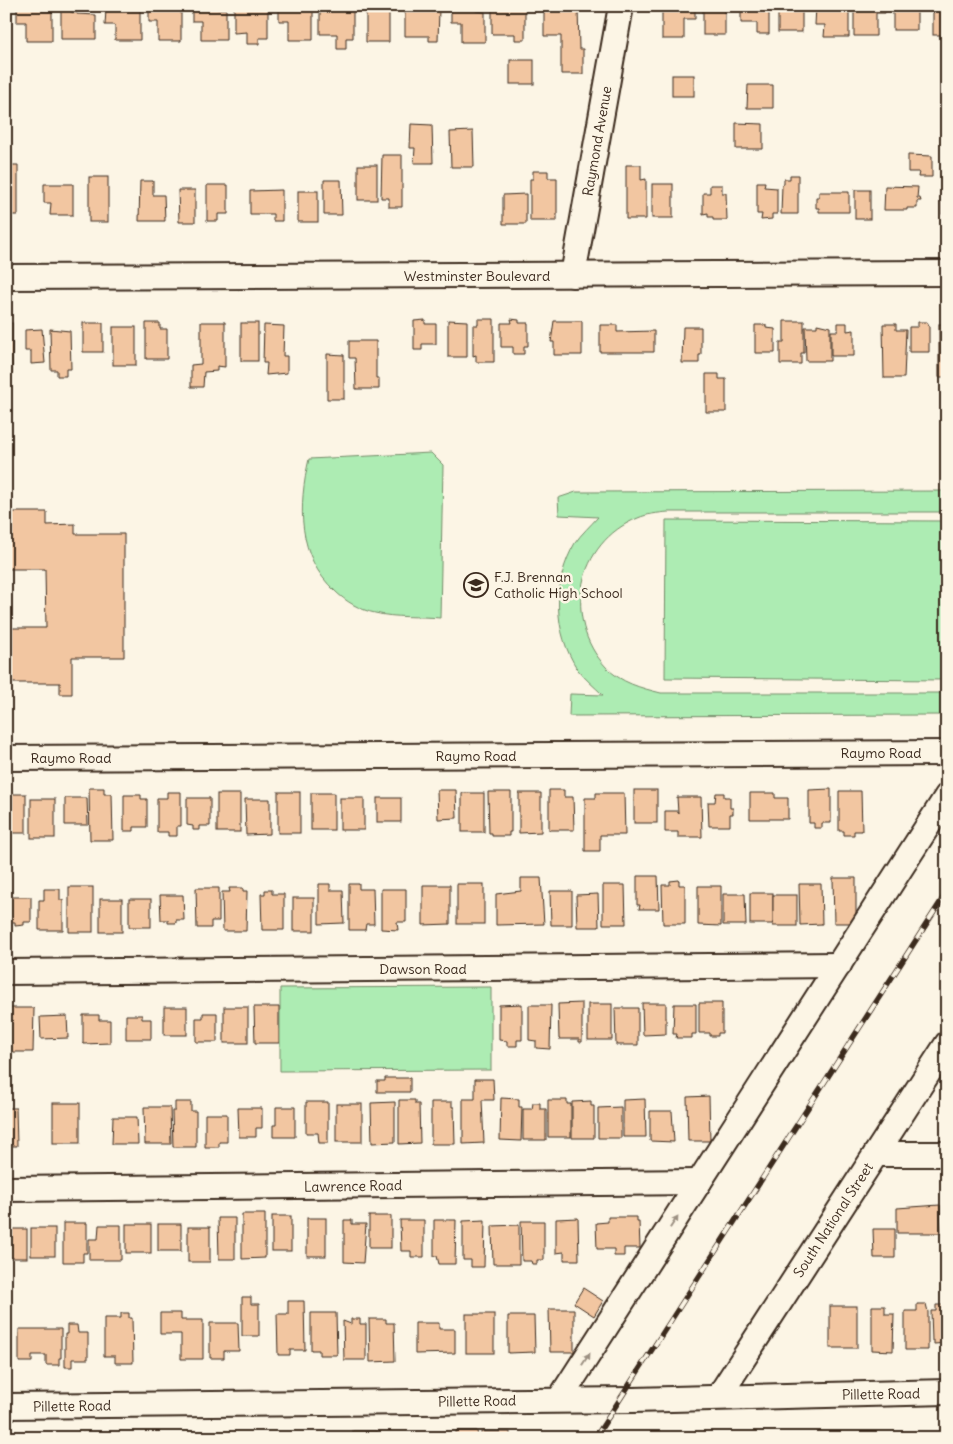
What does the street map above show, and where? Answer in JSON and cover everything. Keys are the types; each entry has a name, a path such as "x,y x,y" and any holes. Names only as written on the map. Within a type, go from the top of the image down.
{"street":[{"name":"Raymond Avenue","path":"573,275 621,6"},
{"name":"Westminster Boulevard","path":"6,278 947,273"},
{"name":"Raymo Road","path":"6,758 946,753"},
{"path":"559,1400 947,796"},
{"name":"Dawson Road","path":"6,972 839,965"},
{"name":"South National Street","path":"719,1396 947,1044"},
{"path":"876,1154 947,1154"},
{"name":"Lawrence Road","path":"6,1189 699,1182"},
{"name":"Pillette Road","path":"6,1406 559,1400 947,1392"}],"green space":[{"path":"431,453 443,465 440,618 391,616 369,612 348,602 339,595 313,562 307,546 302,512 305,477 309,459"},
{"path":"947,491 947,512 668,512 641,517 617,529 601,545 589,563 583,584 581,606 584,627 592,648 606,667 625,681 646,689 661,693 947,693 947,715 569,716 570,694 603,695 578,670 570,655 564,640 558,607 562,574 568,558 577,540 598,517 559,515 558,498 576,492"},
{"path":"666,520 947,521 945,680 665,678"},
{"path":"491,987 491,1070 280,1071 280,988"}],"building":[{"path":"17,6 42,6 42,11 52,11 52,41 26,41 26,22 17,22"},
{"path":"61,6 71,6 71,12 77,14 96,15 96,39 61,39"},
{"path":"117,6 132,6 132,10 140,10 140,40 115,40 115,25 105,25 106,10 118,10"},
{"path":"149,6 172,6 172,10 181,10 181,41 158,41 158,22 149,22"},
{"path":"192,6 217,6 217,9 226,9 226,40 201,40 201,21 192,21"},
{"path":"234,6 268,6 268,38 259,38 259,44 247,44 247,32 234,33"},
{"path":"279,6 305,6 305,9 313,9 313,40 289,40 289,21 279,21"},
{"path":"374,6 389,6 389,42 366,42 366,13 374,13"},
{"path":"451,6 476,6 476,11 485,12 485,42 461,42 461,22 451,22"},
{"path":"695,6 695,19 684,19 684,39 662,39 662,7"},
{"path":"741,6 769,6 769,34 757,34 757,23 741,23"},
{"path":"778,6 802,6 802,32 778,32"},
{"path":"816,6 849,7 849,37 824,37 825,25 815,25"},
{"path":"854,6 885,6 885,13 876,13 876,36 854,36"},
{"path":"893,6 917,6 917,30 893,30"},
{"path":"933,6 947,6 947,35 933,35"},
{"path":"320,7 353,7 353,38 346,38 346,49 337,49 337,34 320,34"},
{"path":"492,8 525,8 525,40 515,40 515,34 492,34"},
{"path":"544,8 578,8 579,49 583,49 583,74 561,74 561,36 544,36"},
{"path":"703,8 725,8 725,35 703,35"},
{"path":"405,9 439,9 438,41 429,41 429,36 405,36"},
{"path":"510,60 534,60 534,84 510,84"},
{"path":"672,75 694,75 694,96 672,96"},
{"path":"748,85 773,85 773,108 747,108"},
{"path":"736,123 763,124 763,149 736,149"},
{"path":"411,124 432,125 433,163 414,163 415,148 410,148"},
{"path":"473,131 474,167 451,167 450,132"},
{"path":"382,155 402,155 402,207 389,207 389,198 381,198"},
{"path":"908,155 932,156 932,177 918,177 919,172 908,172"},
{"path":"6,165 18,165 18,215 10,215 10,219 6,219"},
{"path":"358,165 377,165 377,200 358,200"},
{"path":"626,165 641,165 641,180 646,179 646,219 626,219"},
{"path":"533,171 548,171 548,178 557,178 557,221 530,221 530,179 533,179"},
{"path":"790,175 798,175 798,214 781,214 782,185 784,184 784,179 790,179"},
{"path":"89,177 108,177 108,222 89,222"},
{"path":"324,180 341,180 342,215 324,215"},
{"path":"140,181 153,181 153,195 164,195 165,221 139,221"},
{"path":"757,182 765,182 764,187 777,188 777,214 772,214 772,219 761,220 762,214 757,214"},
{"path":"44,184 73,184 73,215 50,215 51,203 44,203"},
{"path":"652,184 673,184 673,218 652,218"},
{"path":"207,185 228,185 228,214 218,214 218,221 207,221"},
{"path":"710,185 722,185 722,193 726,193 727,220 713,220 713,217 708,217 708,213 703,214 703,193 710,193"},
{"path":"885,186 918,187 917,198 920,198 921,201 917,201 917,208 884,210"},
{"path":"942,188 947,188 947,214 942,214"},
{"path":"178,190 195,190 195,222 179,222"},
{"path":"282,190 282,221 273,221 273,214 250,214 250,191"},
{"path":"855,190 870,190 870,219 855,219"},
{"path":"298,191 318,191 318,222 298,222"},
{"path":"819,192 849,192 849,212 819,212 819,208 816,208 816,197 819,197"},
{"path":"526,194 526,224 503,224 503,195"},
{"path":"478,319 494,319 494,362 476,362 476,355 473,356 473,325 478,325"},
{"path":"511,319 519,320 519,323 528,323 528,346 524,346 524,354 513,354 513,347 501,347 501,323 512,323"},
{"path":"425,320 425,324 436,324 436,344 422,344 422,350 414,350 414,321"},
{"path":"448,320 467,321 467,357 448,357"},
{"path":"554,321 582,321 582,355 554,355 554,342 551,342"},
{"path":"784,321 804,321 804,353 801,353 801,364 780,364 780,342 784,342"},
{"path":"201,322 225,322 225,367 217,366 217,371 204,372 203,387 191,387 191,365 201,364"},
{"path":"918,322 927,322 929,327 929,352 909,352 909,327 918,327"},
{"path":"6,323 12,323 12,373 6,373"},
{"path":"83,323 103,323 103,352 83,352"},
{"path":"146,323 160,323 160,329 167,329 167,359 146,359"},
{"path":"241,323 258,323 258,361 241,361"},
{"path":"838,323 847,323 847,331 854,330 854,356 831,356 831,331 838,331"},
{"path":"817,324 830,327 830,361 806,361 805,327 817,327"},
{"path":"883,324 896,324 896,330 906,330 904,378 884,378"},
{"path":"939,324 947,324 947,377 939,377"},
{"path":"264,325 284,326 283,356 287,356 287,373 266,375 267,363 263,363"},
{"path":"600,325 617,325 617,332 654,331 654,352 600,352"},
{"path":"755,325 766,325 766,328 775,329 775,353 755,353"},
{"path":"113,327 136,327 136,365 113,365"},
{"path":"683,327 701,327 701,355 699,355 699,363 682,363"},
{"path":"42,329 45,363 31,364 31,351 25,351 25,330"},
{"path":"50,329 70,331 71,369 66,369 66,376 57,376 57,370 51,370"},
{"path":"349,341 376,341 376,378 379,378 379,389 356,389 355,358 349,358"},
{"path":"327,354 344,355 344,399 327,399"},
{"path":"706,374 719,374 719,379 726,379 726,412 706,412"},
{"path":"6,512 47,512 47,525 75,524 75,534 124,534 124,657 72,657 72,694 60,694 60,683 6,683 6,628 46,628 45,569 6,569"},
{"path":"89,788 104,788 104,794 112,794 113,840 90,840"},
{"path":"831,789 831,823 822,823 822,828 814,828 814,823 809,823 809,790"},
{"path":"437,790 456,790 457,818 438,819"},
{"path":"549,790 564,790 564,797 573,797 574,830 549,830"},
{"path":"634,790 657,790 657,823 634,823"},
{"path":"839,791 861,791 862,831 854,831 854,835 844,835 844,831 839,831"},
{"path":"167,792 181,792 181,826 177,826 177,836 168,836 168,832 157,832 157,798 167,798"},
{"path":"278,792 300,792 300,833 278,833"},
{"path":"488,792 511,792 511,832 509,832 509,836 492,836 492,833 489,833"},
{"path":"311,793 334,793 334,830 311,830"},
{"path":"462,793 484,793 484,832 462,832"},
{"path":"519,793 541,793 541,832 519,833"},
{"path":"596,793 624,793 625,835 600,835 600,851 585,851 585,798 596,798"},
{"path":"716,793 724,793 724,797 730,797 730,808 733,808 733,814 730,814 730,826 709,826 708,802 715,802"},
{"path":"750,793 775,793 775,798 788,798 788,819 750,819"},
{"path":"6,794 26,794 26,833 6,833"},
{"path":"217,794 240,794 240,832 217,832"},
{"path":"124,795 141,795 141,799 147,799 147,827 134,827 134,831 124,831"},
{"path":"677,797 701,797 702,837 678,837 678,832 665,832 665,811 677,811 678,813"},
{"path":"65,798 87,798 88,825 65,825"},
{"path":"187,798 210,798 210,826 199,826 199,830 193,830 193,826 187,825"},
{"path":"340,798 364,798 364,830 340,830"},
{"path":"377,798 401,798 401,822 377,822"},
{"path":"31,799 55,799 55,838 31,838"},
{"path":"245,799 270,799 270,834 246,835"},
{"path":"637,876 658,876 659,909 639,909 640,905 637,905"},
{"path":"521,878 541,878 544,924 496,925 496,894 521,891"},
{"path":"833,878 856,878 856,923 834,923"},
{"path":"679,880 679,885 685,885 685,924 663,924 662,885 670,885 670,881"},
{"path":"319,884 330,884 330,890 343,890 344,923 319,924"},
{"path":"349,884 359,884 359,889 373,889 374,924 366,924 365,930 349,930"},
{"path":"457,884 484,884 484,924 457,924"},
{"path":"799,884 821,884 822,924 800,925"},
{"path":"423,885 450,885 450,924 423,925"},
{"path":"603,885 625,885 626,924 603,924"},
{"path":"698,886 721,886 721,926 698,925"},
{"path":"69,887 93,887 93,932 69,932"},
{"path":"196,888 219,888 219,921 211,921 211,928 197,928"},
{"path":"229,888 243,888 243,891 247,891 246,931 223,931 222,892 230,892"},
{"path":"44,889 60,889 60,900 63,900 63,930 39,930 39,900 44,900"},
{"path":"381,889 406,889 406,922 397,922 398,930 381,929"},
{"path":"265,890 272,890 272,894 284,894 284,930 262,930 261,894 265,894"},
{"path":"550,891 572,891 572,925 551,925"},
{"path":"750,893 773,893 773,924 750,924"},
{"path":"598,894 599,927 577,927 576,895"},
{"path":"723,894 745,894 746,925 723,925"},
{"path":"160,895 183,895 184,920 168,923 168,920 161,920"},
{"path":"773,895 797,895 797,926 773,926"},
{"path":"8,897 31,897 31,922 24,922 24,925 15,926 15,922 8,922"},
{"path":"293,898 314,898 314,931 293,931"},
{"path":"100,899 122,899 122,932 100,932"},
{"path":"129,899 151,899 151,927 129,927"},
{"path":"582,1003 582,1042 579,1042 579,1039 559,1039 558,1004"},
{"path":"642,1003 666,1003 666,1034 643,1035"},
{"path":"699,1003 722,1003 722,1033 718,1033 718,1036 710,1036 710,1033 699,1033"},
{"path":"522,1004 522,1040 517,1040 517,1046 507,1046 507,1041 499,1040 499,1005"},
{"path":"588,1004 612,1004 612,1040 588,1040"},
{"path":"674,1004 696,1004 696,1034 692,1034 692,1038 676,1038 677,1034 673,1034"},
{"path":"529,1005 551,1005 550,1049 536,1048 536,1041 529,1040"},
{"path":"164,1007 187,1007 187,1035 164,1035"},
{"path":"224,1007 248,1007 248,1043 224,1043"},
{"path":"254,1007 279,1007 279,1043 255,1043"},
{"path":"9,1008 34,1008 33,1052 9,1052 7,1033"},
{"path":"615,1008 638,1008 638,1045 616,1045"},
{"path":"203,1013 217,1013 217,1042 196,1042 196,1018 203,1018"},
{"path":"83,1015 99,1015 99,1020 110,1020 110,1043 83,1044"},
{"path":"126,1015 142,1015 142,1019 151,1019 151,1039 126,1039"},
{"path":"67,1016 68,1038 41,1039 40,1017"},
{"path":"385,1078 410,1078 410,1092 377,1092 377,1081 385,1081"},
{"path":"475,1079 493,1079 494,1100 482,1100 484,1143 463,1144 463,1099 475,1099"},
{"path":"709,1096 710,1141 688,1141 687,1097"},
{"path":"501,1098 519,1099 519,1107 522,1107 521,1141 500,1140"},
{"path":"645,1099 646,1137 623,1137 623,1100"},
{"path":"399,1100 415,1100 415,1104 419,1104 420,1143 399,1144"},
{"path":"548,1100 567,1100 567,1104 571,1104 571,1137 548,1137"},
{"path":"591,1101 591,1106 594,1106 594,1138 572,1138 572,1102"},
{"path":"175,1102 191,1102 191,1111 196,1111 196,1147 173,1147 172,1111 175,1111"},
{"path":"306,1102 328,1102 328,1143 319,1143 318,1133 306,1133"},
{"path":"395,1102 395,1142 372,1143 371,1103"},
{"path":"431,1102 452,1102 452,1107 454,1107 455,1144 431,1144"},
{"path":"53,1103 80,1103 80,1143 53,1143"},
{"path":"533,1103 540,1103 540,1109 546,1109 546,1140 523,1140 523,1109 532,1109"},
{"path":"336,1104 362,1104 362,1142 336,1142"},
{"path":"144,1107 170,1107 171,1144 145,1144"},
{"path":"276,1107 295,1107 295,1137 273,1137 273,1125 276,1125"},
{"path":"621,1107 621,1138 598,1138 598,1108"},
{"path":"6,1108 16,1108 17,1146 6,1146"},
{"path":"238,1108 262,1108 262,1128 256,1128 256,1137 239,1137"},
{"path":"650,1111 672,1111 674,1142 650,1141"},
{"path":"205,1114 227,1114 227,1142 219,1142 219,1147 205,1147"},
{"path":"113,1117 137,1117 138,1144 112,1144"},
{"path":"940,1205 941,1233 897,1233 897,1208"},
{"path":"242,1214 265,1214 265,1258 242,1259"},
{"path":"272,1216 291,1216 291,1251 272,1251"},
{"path":"369,1216 391,1216 391,1248 369,1248"},
{"path":"608,1217 637,1217 637,1222 639,1222 640,1248 624,1248 624,1256 614,1256 614,1249 597,1249 596,1223 608,1222"},
{"path":"218,1218 235,1218 235,1259 219,1259"},
{"path":"307,1218 326,1218 326,1256 307,1256"},
{"path":"578,1218 579,1260 564,1260 564,1252 556,1253 556,1219"},
{"path":"344,1220 352,1220 352,1224 366,1224 363,1263 344,1262"},
{"path":"400,1220 424,1220 424,1257 411,1257 411,1251 401,1251"},
{"path":"434,1220 456,1220 455,1264 439,1264 437,1256 434,1256"},
{"path":"485,1220 484,1267 471,1267 471,1260 463,1260 463,1221"},
{"path":"521,1221 544,1221 544,1260 537,1260 537,1264 532,1264 531,1261 522,1261"},
{"path":"63,1223 87,1223 87,1253 83,1253 83,1262 63,1262"},
{"path":"126,1224 151,1224 151,1253 126,1253"},
{"path":"158,1224 181,1224 181,1251 158,1251"},
{"path":"99,1225 121,1225 121,1260 89,1260 89,1239 98,1239"},
{"path":"519,1225 519,1264 493,1264 492,1226"},
{"path":"188,1227 210,1227 210,1262 188,1262"},
{"path":"31,1228 55,1228 55,1256 31,1256"},
{"path":"6,1229 27,1229 27,1258 6,1258"},
{"path":"873,1229 895,1229 895,1258 874,1258"},
{"path":"583,1288 603,1301 594,1316 574,1303"},
{"path":"242,1297 251,1297 251,1304 259,1304 259,1336 242,1336"},
{"path":"288,1301 304,1301 305,1350 290,1350 290,1355 278,1355 277,1314 288,1314"},
{"path":"917,1304 926,1304 928,1312 928,1350 905,1350 905,1311 917,1311"},
{"path":"936,1305 947,1305 947,1343 934,1344 934,1341 932,1341 931,1311 936,1311"},
{"path":"830,1306 857,1306 857,1348 830,1348"},
{"path":"872,1306 885,1306 885,1314 894,1314 893,1351 872,1350"},
{"path":"549,1309 574,1309 574,1352 550,1352"},
{"path":"121,1313 129,1313 129,1318 132,1318 133,1363 115,1363 115,1356 104,1356 104,1318 121,1318"},
{"path":"160,1313 181,1313 181,1320 203,1320 203,1359 181,1359 181,1334 160,1334"},
{"path":"311,1313 336,1313 337,1355 319,1355 319,1350 311,1350"},
{"path":"466,1314 494,1314 494,1353 466,1353"},
{"path":"508,1316 534,1316 535,1352 508,1353"},
{"path":"351,1319 360,1319 360,1324 366,1324 366,1360 344,1360 343,1321 351,1324"},
{"path":"369,1319 386,1319 386,1323 394,1323 395,1361 370,1362"},
{"path":"210,1323 238,1323 239,1351 224,1351 224,1358 210,1358"},
{"path":"415,1323 439,1323 439,1329 455,1329 455,1353 415,1354"},
{"path":"67,1325 77,1325 78,1333 88,1333 88,1359 72,1359 72,1367 65,1367 65,1334 67,1334"},
{"path":"19,1329 61,1329 61,1358 59,1358 59,1365 46,1365 46,1355 32,1355 32,1362 19,1362"},
{"path":"353,1431 377,1431 377,1438 353,1438"},
{"path":"456,1431 477,1431 478,1438 456,1438"},
{"path":"197,1432 215,1432 215,1438 197,1438"},
{"path":"481,1432 510,1432 510,1438 481,1438"},
{"path":"96,1433 96,1438 75,1438 75,1434"}],"railway":[{"path":"595,1438 947,892"}],"place":[{"name":"F.J. Brennan Catholic High School","path":"476,585"}]}
